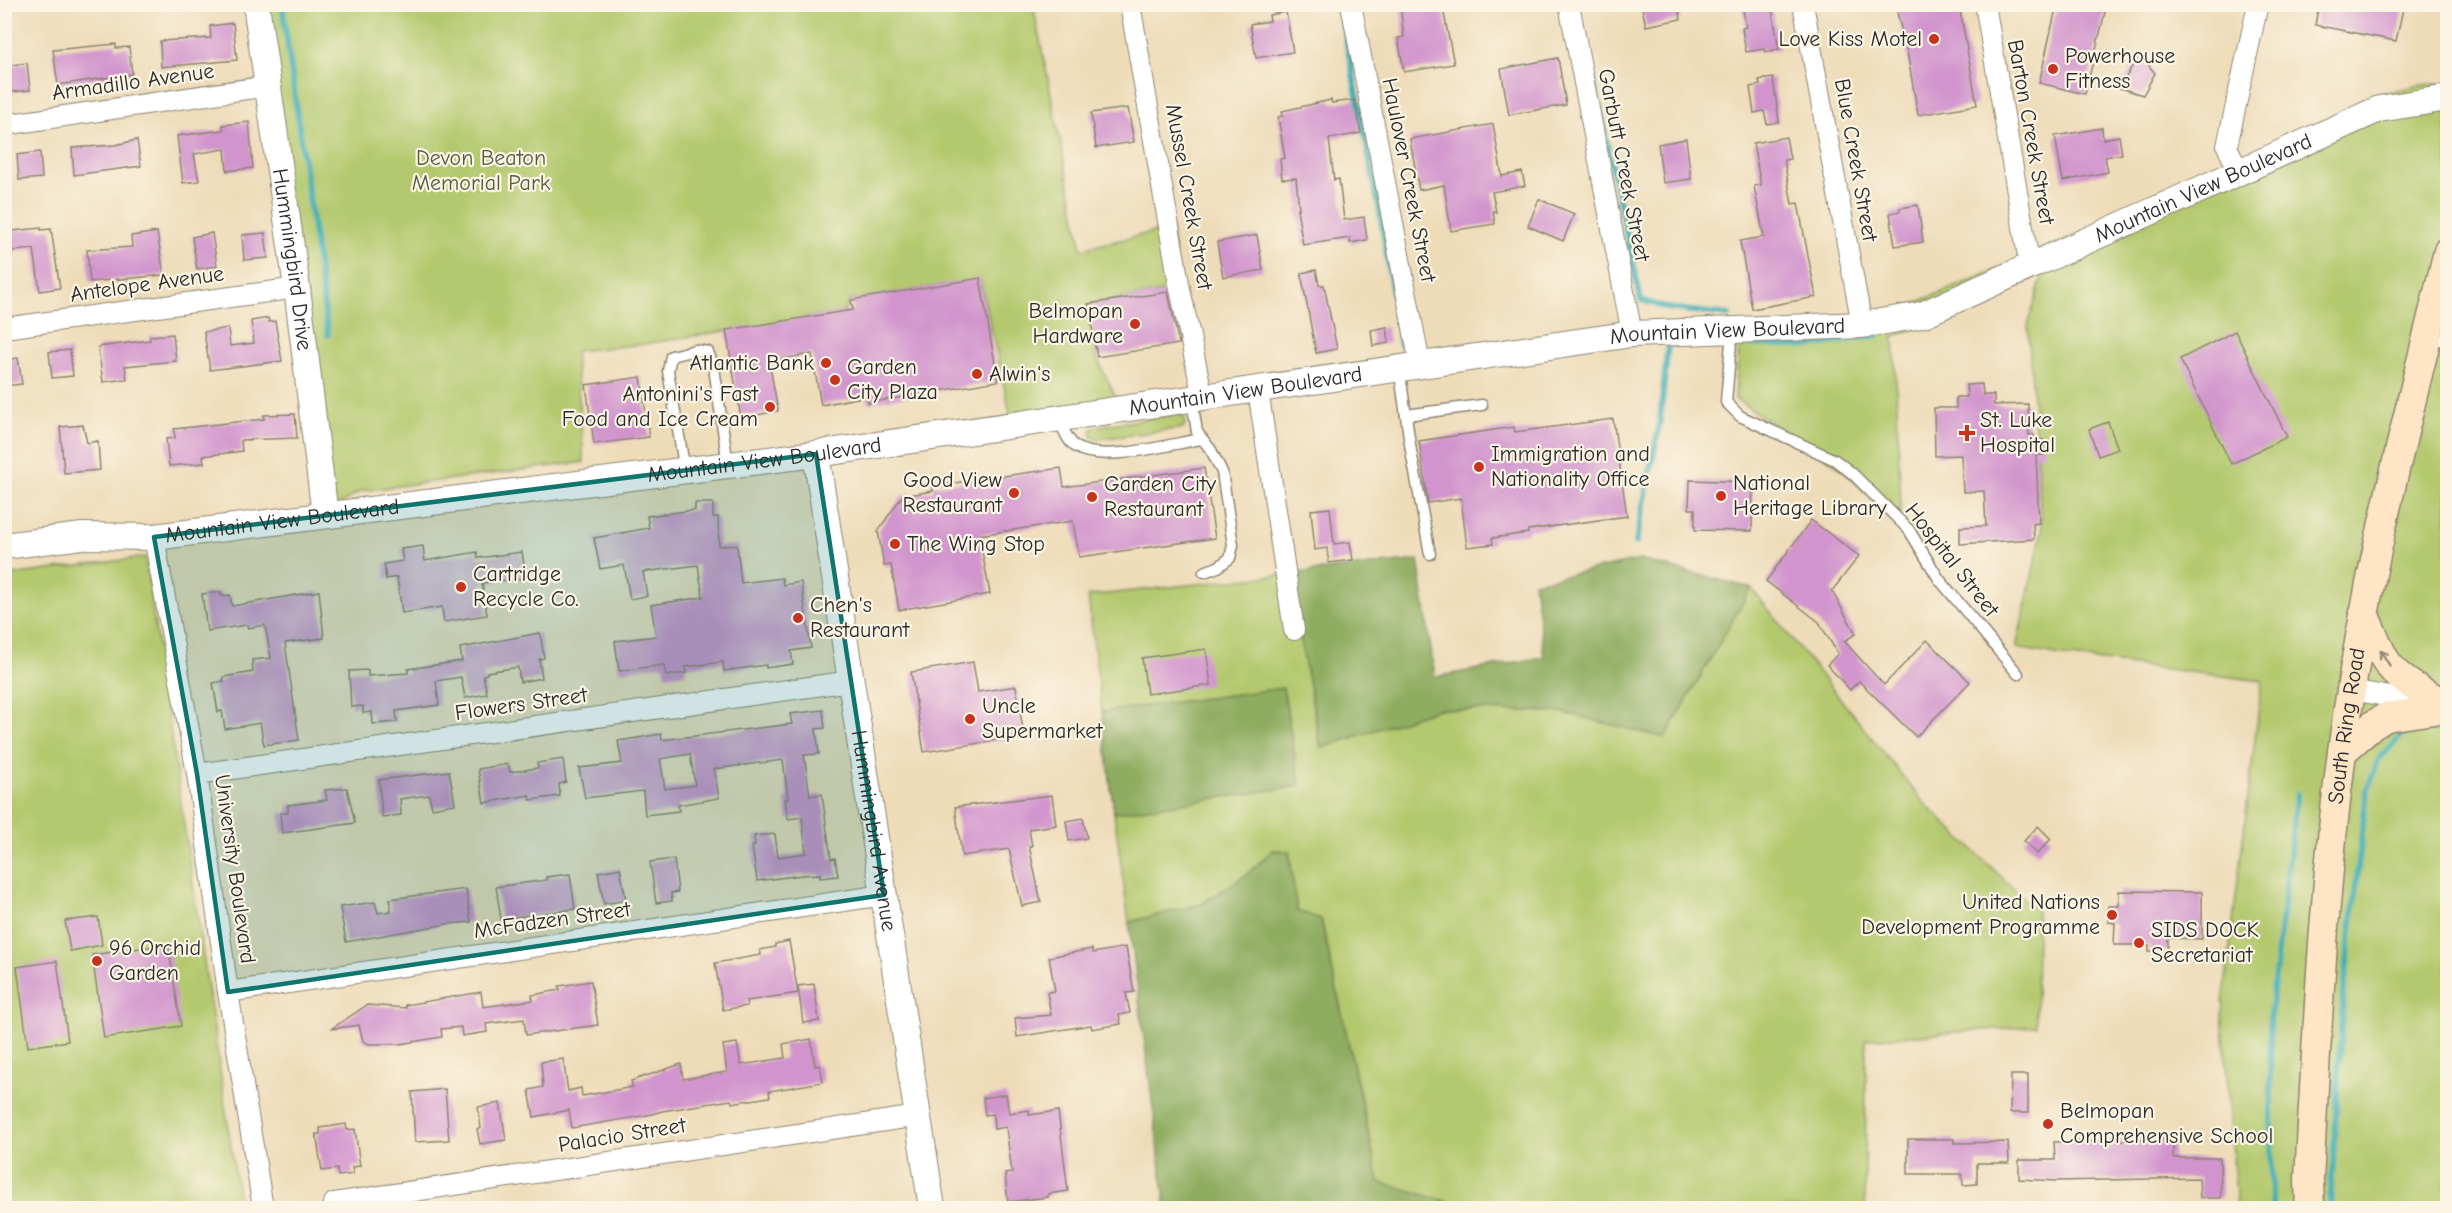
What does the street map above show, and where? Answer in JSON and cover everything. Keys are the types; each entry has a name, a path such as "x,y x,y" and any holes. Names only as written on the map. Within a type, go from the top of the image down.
{"main road":[{"name":"South Ring Road","path":"2310,1209 2309,1180 2322,942 2342,752 2364,613 2438,339 2448,251"},
{"path":"2364,613 2386,662 2393,670 2415,687 2448,706"},
{"path":"2342,752 2365,731 2386,717 2448,706"}],"street":[{"name":"Hummingbird Drive","path":"256,4 297,288 325,515"},
{"name":"Mussel Creek Street","path":"1130,4 1197,399"},
{"name":"Haulover Creek Street","path":"1351,4 1409,366"},
{"name":"Garbutt Creek Street","path":"1569,4 1632,334"},
{"name":"Blue Creek Street","path":"1803,4 1862,325"},
{"name":"Barton Creek Street","path":"1985,4 2030,268"},
{"path":"2239,173 2227,146 2258,4"},
{"name":"Armadillo Avenue","path":"4,125 268,86"},
{"name":"Mountain View Boulevard","path":"4,546 82,536 154,537 816,454 1632,334 1862,325 1924,315 2379,109 2448,99"},
{"name":"Antelope Avenue","path":"4,328 297,288"},
{"path":"1258,390 1294,630"},
{"name":"Hummingbird Avenue","path":"816,454 932,1209"},
{"name":"University Boulevard","path":"154,537 197,774 262,1209"},
{"name":"Flowers Street","path":"197,774 851,681"},
{"path":"2351,690 2448,706"},
{"name":"McFadzen Street","path":"228,992 884,895"},
{"name":"Palacio Street","path":"334,1203 918,1116"}],"lane":[{"name":"Hospital Street","path":"1732,331 1726,402 1740,416 1835,460 1853,474 1909,530 1939,579 2018,674"},
{"path":"685,471 668,371 671,356 695,350 708,352 714,367 728,465"},
{"path":"1409,366 1406,415 1430,554"},
{"path":"1197,399 1197,432 1211,450 1222,472 1233,545 1230,558 1218,567 1204,572"},
{"path":"1406,415 1482,405"},
{"path":"1059,419 1074,446 1095,454 1122,452 1201,439"}],"highlighted area":[{"path":"816,454 884,895 228,992 197,774 154,537"}],"green space":[{"name":"Devon Beaton Memorial Park","path":"256,5 1033,5 1082,249 1171,228 1180,289 1089,304 1097,358 1122,410 1013,426 980,279 851,300 843,312 644,344 575,351 584,462 360,491 325,515"},
{"path":"2447,83 2447,1208 2237,1208 2222,1012 2262,681 2062,656 2016,648 2042,531 2028,325 2043,274 1940,320 1894,336 1902,530 1840,467 1735,399 1739,346 1732,331 1862,325 2042,251 2381,94 2421,85"},
{"path":"1183,415 1186,423 1183,428 1100,439 1093,438 1091,434 1092,429 1098,426"},
{"path":"145,557 240,1208 5,1208 4,576"},
{"path":"1418,560 1435,677 1544,657 1534,582 1640,560 1751,588 1665,738 1561,712 1438,709 1321,748 1288,574"},
{"path":"1288,574 1321,748 1438,709 1561,712 1665,738 1751,588 1924,803 2037,911 2036,1026 1866,1039 1865,1208 1470,1208 1379,1182 1321,919 1297,912 1289,851 1273,850 1246,875 1202,904 1129,922 1114,813 1299,786 1283,688 1102,712 1088,596"},
{"path":"1283,688 1300,786 1114,813 1102,712"},
{"path":"1273,850 1289,851 1297,911 1321,919 1379,1182 1470,1208 1166,1208 1129,922 1202,904 1246,875"}],"building":[{"path":"1400,4 1442,4 1454,64 1404,72 1398,38 1404,37"},
{"path":"1641,4 1678,4 1681,19 1646,26"},
{"path":"1742,4 1771,4 1779,49 1746,52 1742,28 1746,27"},
{"path":"1895,4 1959,4 1977,105 1918,115 1907,52"},
{"path":"2057,4 2107,4 2085,94 2039,83"},
{"path":"2319,4 2404,4 2396,41 2315,25"},
{"path":"1286,12 1293,52 1256,58 1250,24 1270,21 1269,15"},
{"path":"233,23 237,60 161,67 160,41 211,38 210,26"},
{"path":"116,44 116,48 129,47 132,74 58,85 53,50"},
{"path":"2139,54 2155,73 2143,95 2120,88"},
{"path":"1558,58 1566,105 1509,115 1501,69"},
{"path":"27,63 30,90 4,93 4,66"},
{"path":"1773,78 1779,122 1767,124 1764,111 1754,113 1750,87 1760,85 1759,80"},
{"path":"1331,100 1332,103 1355,100 1361,133 1329,139 1334,180 1339,179 1344,220 1364,217 1367,240 1350,243 1350,238 1303,245 1297,209 1299,209 1296,178 1282,179 1280,159 1285,158 1278,117 1283,116 1282,111"},
{"path":"1128,108 1134,142 1096,148 1091,113"},
{"path":"249,122 253,168 227,171 225,149 194,154 199,181 183,183 177,136 223,130 223,125"},
{"path":"1493,124 1502,176 1522,172 1525,186 1492,192 1496,212 1493,211 1495,224 1451,231 1444,185 1419,190 1410,139"},
{"path":"2102,128 2103,139 2119,136 2122,154 2105,157 2108,172 2063,181 2055,136"},
{"path":"1786,137 1790,159 1784,160 1792,204 1798,203 1816,297 1752,309 1740,241 1764,237 1754,186 1761,185 1753,143"},
{"path":"1686,139 1691,179 1663,183 1658,144"},
{"path":"137,140 141,166 74,175 72,148 115,145"},
{"path":"40,152 42,178 19,180 17,155"},
{"path":"1539,199 1574,214 1563,241 1528,226"},
{"path":"1918,205 1923,242 1895,246 1890,213 1900,211 1900,208"},
{"path":"41,228 41,230 51,229 60,288 40,291 34,249 4,252 4,232"},
{"path":"157,232 164,275 90,282 87,250 132,247 131,236"},
{"path":"212,233 217,266 197,269 192,237"},
{"path":"265,233 268,258 244,260 242,235"},
{"path":"1257,235 1263,270 1223,277 1217,242"},
{"path":"1316,270 1319,285 1324,285 1337,349 1316,353 1301,273"},
{"path":"980,278 998,381 868,403 867,396 821,405 812,354 769,361 778,411 741,418 726,330 853,310 851,300"},
{"name":"Belmopan Hardware","path":"1168,292 1179,344 1097,357 1088,304"},
{"path":"268,318 269,322 275,321 282,361 210,370 204,332 228,328 230,346 254,343 251,321"},
{"path":"1387,327 1389,343 1373,346 1371,330"},
{"path":"2235,331 2287,437 2231,464 2180,359"},
{"path":"173,334 176,361 125,366 127,379 103,382 98,347 150,340 150,336"},
{"path":"70,350 73,376 52,378 49,352"},
{"path":"18,358 22,384 4,386 4,360"},
{"path":"641,377 649,437 594,444 586,385"},
{"name":"St. Luke Hospital","path":"1982,384 1983,395 1994,395 1994,405 2028,404 2029,435 2034,435 2034,440 2044,440 2044,455 2036,455 2039,523 2033,524 2034,539 1960,544 1960,527 1986,526 1984,491 1963,492 1961,455 1935,456 1934,408 1956,408 1956,397 1967,397 1966,385"},
{"path":"295,414 297,438 241,440 242,451 203,456 204,463 169,466 166,439 175,438 174,429 264,419 264,415"},
{"path":"1613,419 1627,516 1528,530 1528,533 1492,538 1493,544 1467,547 1461,498 1428,503 1419,441 1514,427 1515,432"},
{"path":"2108,422 2118,449 2098,456 2089,429"},
{"path":"83,425 87,443 98,441 100,470 64,473 60,427"},
{"path":"1061,468 1064,487 1204,468 1215,538 1079,557 1073,521 979,535 990,594 899,610 891,565 884,566 878,531 902,496 933,491 933,486"},
{"name":"National Heritage Library","path":"1690,480 1753,482 1752,531 1695,530 1695,509 1689,509"},
{"path":"695,503 713,503 713,517 718,517 719,546 737,545 741,583 782,578 783,585 801,582 811,648 791,651 793,664 724,671 723,662 685,667 686,673 666,676 664,665 619,671 615,641 656,636 651,605 703,597 698,565 643,572 647,596 630,599 624,565 600,569 594,538 649,528 647,516 695,510"},
{"path":"1330,508 1334,544 1350,542 1353,560 1329,563 1327,548 1315,550 1311,510"},
{"path":"1811,520 1859,556 1832,591 1856,634 1844,641 1884,685 1927,640 1970,682 1916,737 1859,681 1850,690 1827,665 1838,654 1819,622 1766,581"},
{"path":"423,546 425,561 477,552 478,558 522,552 526,578 482,583 487,615 444,622 442,607 402,613 397,577 386,579 384,564 403,561 401,549"},
{"path":"319,591 324,638 285,643 299,740 264,745 260,723 225,729 222,711 218,712 213,683 224,681 223,677 253,672 252,660 271,658 265,625 248,628 247,625 207,631 202,594 221,592 221,596 230,595 232,606"},
{"path":"540,633 544,658 539,659 542,678 520,682 518,667 487,672 483,675 487,694 465,698 461,677 436,681 439,705 396,711 397,722 373,724 372,712 363,713 363,706 351,707 349,671 368,670 368,676 408,673 408,669 462,661 460,648"},
{"path":"1206,649 1211,685 1147,694 1142,658"},
{"name":"Uncle Supermarket","path":"973,662 978,692 1016,686 1024,736 924,752 911,672"},
{"path":"823,710 825,728 816,729 819,754 804,755 810,796 822,794 831,859 835,858 838,876 820,878 820,874 802,875 757,881 752,846 755,846 754,836 775,834 778,857 806,853 802,817 788,819 783,760 714,769 719,798 678,805 679,811 645,815 643,791 585,798 579,768 622,763 618,741 661,734 662,740 792,724 790,714","holes":["690,754 695,785 665,789 660,759"]},
{"path":"563,759 566,782 559,784 560,796 530,800 529,795 484,803 478,769 508,764 510,772 538,768 537,763"},
{"path":"449,771 455,804 432,808 429,795 400,799 401,815 382,817 379,780"},
{"path":"347,788 355,823 282,833 280,813 288,813 288,805 327,800 325,790"},
{"path":"1052,795 1056,825 1029,829 1032,846 1029,846 1041,902 1022,906 1009,849 962,856 955,807"},
{"path":"1083,818 1087,838 1069,841 1066,821"},
{"path":"2038,826 2051,839 2037,854 2024,841"},
{"path":"674,859 678,892 671,893 672,901 656,903 650,862"},
{"path":"620,868 626,900 604,904 598,872"},
{"path":"570,874 575,909 501,919 496,887 547,880 546,877"},
{"path":"466,889 471,922 447,924 346,942 340,907 375,902 378,913 391,911 390,899"},
{"path":"2119,891 2202,892 2202,939 2168,938 2168,951 2149,951 2149,945 2114,945 2115,923 2108,922 2108,906 2119,906"},
{"path":"98,917 102,945 70,951 65,921"},
{"path":"789,941 798,993 746,1001 747,1006 723,1010 715,963 761,955 760,950"},
{"path":"168,944 181,1026 104,1038 92,955"},
{"path":"1126,947 1134,992 1126,993 1130,1013 1119,1015 1121,1024 1092,1029 1091,1025 1017,1037 1015,1018 1051,1015 1047,992 1055,991 1049,957 1092,949 1093,953"},
{"path":"57,961 68,1041 28,1047 17,967"},
{"path":"591,981 598,1025 526,1035 524,1019 486,1024 487,1032 462,1036 461,1027 441,1029 442,1037 400,1044 369,1044 363,1041 359,1025 331,1029 367,1005 406,1008 405,1005 481,992 483,1007 533,1000 532,995 560,990 559,986"},
{"path":"814,984 819,1021 803,1023 798,986"},
{"path":"811,1039 815,1066 820,1065 823,1082 769,1091 770,1097 732,1103 731,1100 572,1128 569,1110 534,1117 529,1090 543,1087 541,1062 563,1059 568,1091 581,1088 582,1096 633,1087 631,1081 681,1064 683,1079 727,1072 723,1045 737,1043 741,1065 785,1058 783,1044"},
{"path":"2011,1075 2028,1075 2028,1113 2010,1113"},
{"path":"445,1089 449,1140 415,1142 412,1092"},
{"path":"1006,1094 1009,1113 1029,1110 1029,1115 1058,1111 1068,1191 1048,1194 1048,1197 1008,1202 1005,1174 1012,1173 1006,1127 994,1129 993,1114 985,1115 983,1098"},
{"path":"500,1103 506,1140 480,1144 477,1129 481,1128 478,1107"},
{"path":"346,1124 347,1130 355,1129 360,1166 352,1167 353,1174 338,1176 337,1169 322,1171 316,1134 320,1134 320,1128"},
{"path":"1908,1139 1954,1139 1954,1143 2008,1142 2009,1163 1977,1163 1977,1184 1963,1185 1962,1174 1908,1174"},
{"path":"2173,1139 2173,1158 2220,1158 2221,1198 2200,1198 2199,1178 2056,1181 2019,1179 2019,1160 2055,1160 2054,1142"}],"waterway":[{"path":"282,4 328,335"},
{"path":"1339,4 1379,206 1401,345"},
{"path":"1593,78 1641,300 1667,308 1729,315"},
{"path":"1748,344 1809,346 1878,335"},
{"path":"1636,543 1660,421 1668,344 1673,344"},
{"path":"1686,344 1721,345"},
{"path":"2330,1208 2343,999 2367,790 2379,759 2411,726 2448,730"},
{"path":"2272,1208 2270,1015 2297,794"}],"place":[{"name":"Love Kiss Motel","path":"1934,39"},
{"name":"Powerhouse Fitness","path":"2053,69"},
{"name":"Belmopan Hardware","path":"1135,324"},
{"name":"Atlantic Bank","path":"826,363"},
{"name":"Alwin's","path":"977,374"},
{"name":"Garden City Plaza","path":"835,380"},
{"name":"Antonini's Fast Food and Ice Cream","path":"770,407"},
{"name":"St. Luke Hospital","path":"1967,433"},
{"name":"Immigration and Nationality Office","path":"1479,467"},
{"name":"Good View Restaurant","path":"1014,493"},
{"name":"National Heritage Library","path":"1721,496"},
{"name":"Garden City Restaurant","path":"1092,497"},
{"name":"The Wing Stop","path":"895,544"},
{"name":"Cartridge Recycle Co.","path":"461,587"},
{"name":"Chen's Restaurant","path":"798,618"},
{"name":"Uncle Supermarket","path":"970,719"},
{"name":"United Nations Development Programme","path":"2112,915"},
{"name":"SIDS DOCK Secretariat","path":"2139,943"},
{"name":"96 Orchid Garden","path":"97,961"},
{"name":"Belmopan Comprehensive School","path":"2048,1124"}]}
